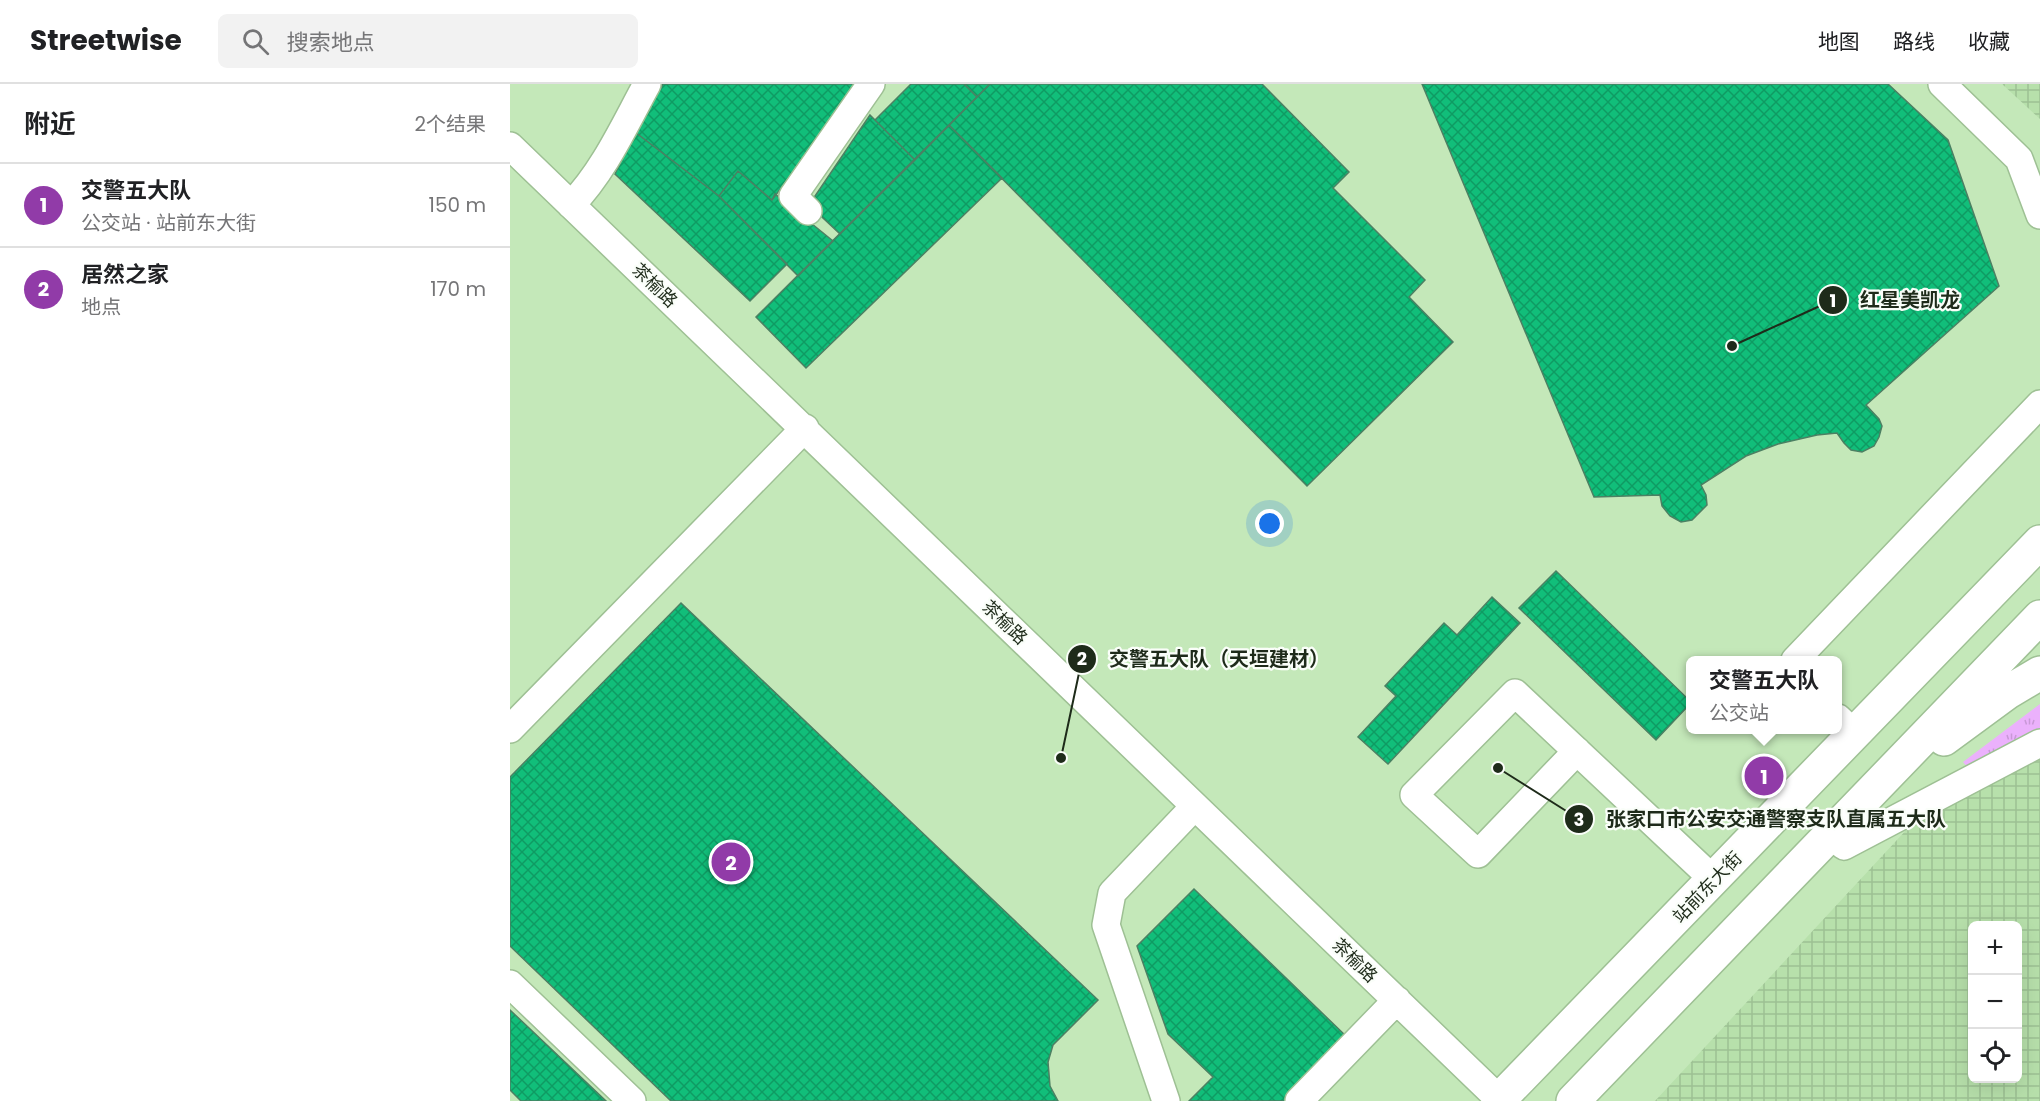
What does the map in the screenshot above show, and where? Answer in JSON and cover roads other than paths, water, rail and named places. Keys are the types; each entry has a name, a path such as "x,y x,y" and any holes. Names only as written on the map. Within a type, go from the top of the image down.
{"main road":[{"name":"站前东大街","path":"1846,726 2036,545"},
{"path":"1573,1101 2040,617"},
{"path":"1870,793 2008,692 2040,673"},
{"name":"站前东大街","path":"1500,1100 1714,880 1839,734"}],"street":[{"path":"571,205 585,191 600,169 647,84"},
{"path":"808,211 793,196 871,84"},
{"path":"1942,84 2019,159 2040,215"},
{"name":"茶榆路","path":"510,146 1500,1100"},
{"path":"1799,656 2040,404"},
{"path":"510,729 805,428"},
{"path":"1576,751 1478,854 1414,795 1515,693 1714,880"},
{"path":"1830,835 1844,846 2040,743"},
{"path":"1166,1101 1106,924 1112,893 1195,806"},
{"path":"510,984 632,1101"},
{"path":"1299,1101 1397,1000"}],"place":[{"name":"红星美凯龙","path":"1732,346"},
{"name":"交警五大队（天垣建材）","path":"1061,758"},
{"name":"张家口市公安交通警察支队直属五大队","path":"1498,768"},
{"name":"交警五大队","path":"1764,776"},
{"name":"居然之家","path":"731,862"}]}
